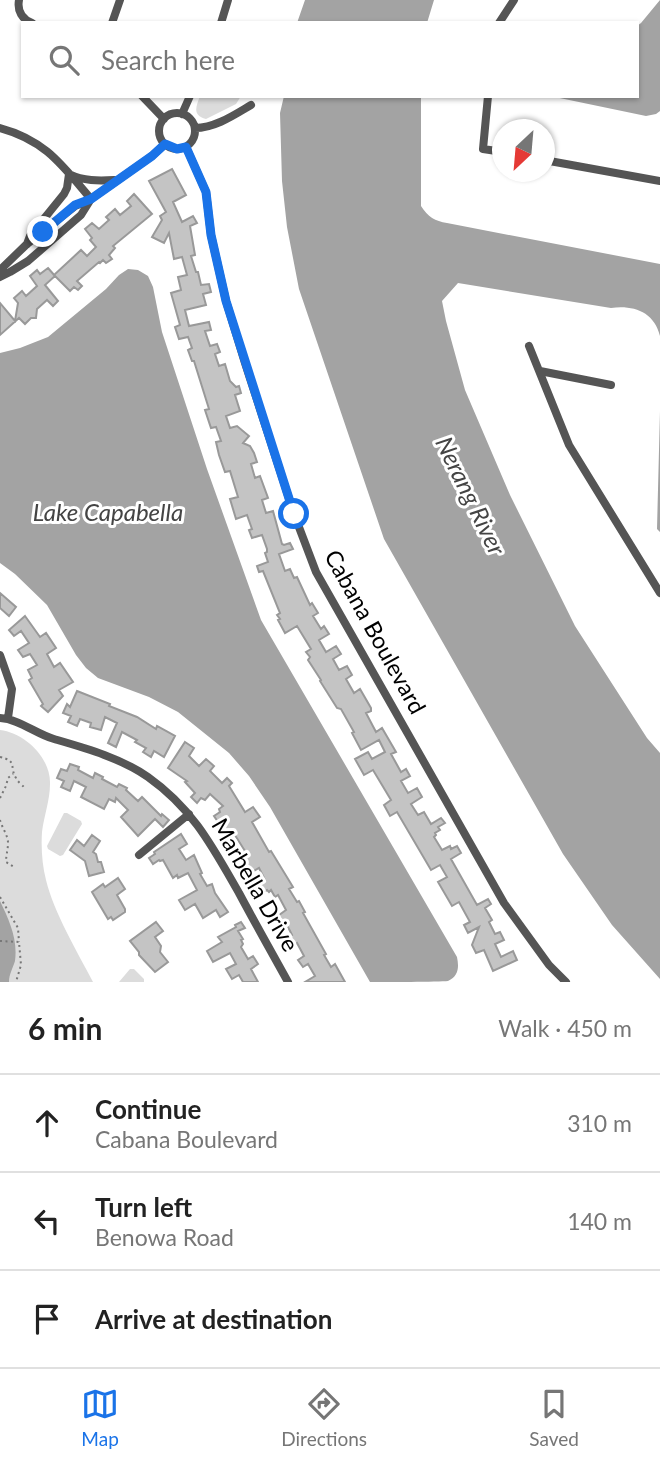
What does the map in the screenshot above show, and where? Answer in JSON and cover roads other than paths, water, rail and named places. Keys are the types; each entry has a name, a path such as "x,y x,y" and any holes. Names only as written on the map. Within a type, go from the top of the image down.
{"street":[{"path":"19,0 18,8 28,21"},
{"path":"113,21 120,0"},
{"path":"222,21 228,0"},
{"path":"500,21 514,0"},
{"path":"144,98 164,119"},
{"path":"182,114 189,98"},
{"path":"488,98 483,149 492,150"},
{"path":"195,128 205,128 251,105"},
{"path":"176,114 190,119 195,128 192,140 186,147 177,149 165,144 159,130 164,119 176,114"},
{"path":"0,128 25,137 51,153 91,199"},
{"path":"0,270 75,205 91,199 165,144"},
{"name":"Cabana Boulevard","path":"186,147 206,192 211,235 226,301 294,514 316,572 504,903 549,965 566,982"},
{"path":"555,162 660,181"},
{"path":"69,174 92,180 117,180"},
{"path":"27,244 30,236 64,194 69,174"},
{"path":"0,277 28,261 60,234 81,215 91,199"},
{"path":"528,346 569,445 660,593"},
{"path":"540,371 611,385"},
{"path":"0,655 12,689 4,718"},
{"name":"Marbella Drive","path":"4,718 48,737 98,752 145,775 175,799 210,843 288,982"},
{"path":"139,855 189,814"}],"water":[{"path":"305,0 434,0 428,21 298,21"},
{"path":"660,0 660,111 646,116 560,98 639,98 641,23"},
{"name":"Nerang River","path":"284,98 421,98 421,206 432,218 660,264 660,336 653,321 635,309 611,308 458,283 442,301 465,390 510,495 575,626 647,738 660,753 660,979 612,925 563,854 384,539 299,289 287,227 282,181 280,113"},
{"name":"Lake Capabella","path":"128,269 138,270 148,276 153,287 162,332 261,620 457,957 457,971 448,981 370,982 270,807 229,753 178,712 149,697 98,678 76,655 47,605 0,563 0,353 48,337"},
{"path":"660,411 660,532 657,529"},
{"path":"0,901 15,945 15,961 9,982 0,982"}]}
